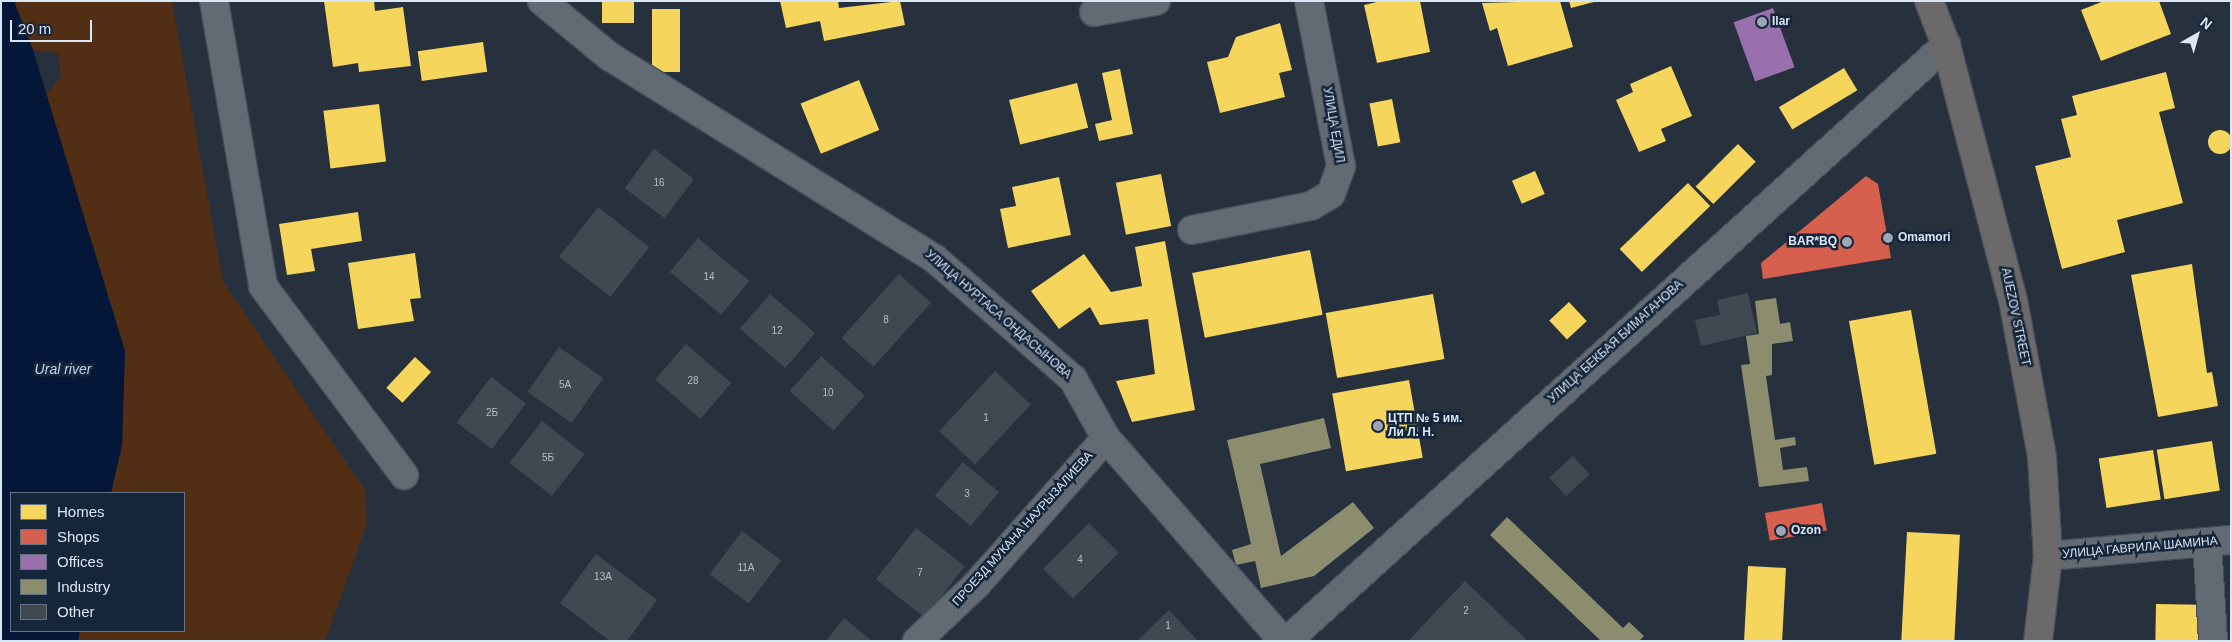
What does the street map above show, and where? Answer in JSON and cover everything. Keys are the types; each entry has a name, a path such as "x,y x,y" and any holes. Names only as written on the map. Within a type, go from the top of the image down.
{"main road":[{"name":"AUEZOV STREET","path":"1929,1 1946,45 2014,300 2042,456 2048,556 2038,641"}],"street":[{"path":"214,1 263,286 404,475"},
{"name":"УЛИЦА НУРТАСА ОНДАСЫНОВА","path":"542,1 608,56 935,259 1073,379 1106,438 1283,641"},
{"path":"1094,12 1156,1"},
{"name":"УЛИЦА ЕДИЛ","path":"1192,230 1311,206 1331,194 1341,166 1309,1"},
{"name":"УЛИЦА БЕКБАЯ БИМАГАНОВА","path":"1287,641 1946,45"},
{"name":"ПРОЕЗД МУКАНА НАУРЫЗАЛИЕВА","path":"916,641 976,585 1106,438"},
{"path":"2213,641 2219,541"},
{"name":"УЛИЦА ГАВРИЛА ШАМИНА","path":"2048,556 2219,541"}],"shaded area":[{"path":"14,1 172,1 223,282 365,490 367,523 325,641 78,641 80,632 185,632 185,492 111,492 122,445 125,351 46,95 61,76 58,53 33,50"}],"water":[{"name":"Ural river","path":"1,1 14,1 33,50 125,351 122,445 111,492 10,492 10,632 80,632 78,641 1,641"}],"building: Homes":[{"path":"324,1 374,1 375,11 403,7 411,66 359,72 358,63 333,67"},
{"path":"602,1 634,1 634,23 602,23"},
{"path":"780,1 838,1 839,8 900,1 905,25 824,41 820,21 786,28"},
{"path":"1381,1 1420,1 1430,52 1377,63 1364,5"},
{"path":"1560,1 1573,47 1508,66 1497,28 1490,31 1482,3"},
{"path":"1569,1 1594,1 1594,2 1571,8"},
{"path":"2104,1 2159,1 2171,34 2101,61 2081,10"},
{"path":"652,9 680,9 680,72 652,72"},
{"path":"1280,23 1292,70 1279,73 1285,97 1220,113 1207,62 1228,57 1236,37"},
{"path":"483,42 487,72 422,81 418,51"},
{"path":"1671,66 1692,116 1661,129 1666,141 1639,152 1616,100 1633,92 1630,84"},
{"path":"1844,68 1857,90 1792,129 1779,107"},
{"path":"1120,69 1133,134 1099,141 1095,124 1112,120 1102,73"},
{"path":"2166,72 2175,108 2159,112 2183,203 2117,220 2125,252 2062,269 2035,166 2071,157 2061,119 2077,115 2072,96"},
{"path":"859,80 879,130 821,154 801,104"},
{"path":"1077,83 1088,128 1020,145 1009,100"},
{"path":"1392,99 1400,142 1378,147 1369,103"},
{"path":"379,104 386,162 330,168 323,111"},
{"path":"2215,130 2225,130 2232,137 2232,147 2225,154 2215,154 2208,147 2208,137"},
{"path":"1738,144 1756,162 1713,204 1696,186"},
{"path":"1535,171 1545,194 1522,204 1512,181"},
{"path":"1161,174 1171,226 1126,235 1116,183"},
{"path":"1059,177 1071,235 1008,248 1000,209 1016,206 1012,187"},
{"path":"1688,183 1710,206 1642,272 1620,249"},
{"path":"358,212 362,241 311,249 315,271 287,275 279,224"},
{"path":"1165,241 1195,410 1132,422 1116,381 1155,374 1148,319 1100,325 1090,307 1059,329 1031,291 1084,254 1111,292 1142,286 1135,247"},
{"path":"1310,250 1323,315 1205,338 1192,273"},
{"path":"415,253 421,298 410,299 414,321 358,329 348,263"},
{"path":"2192,264 2207,373 2212,372 2218,406 2158,417 2131,275"},
{"path":"1433,294 1444,359 1337,378 1326,313"},
{"path":"1569,302 1587,321 1567,339 1549,320"},
{"path":"1911,310 1936,454 1874,465 1849,321"},
{"path":"415,357 431,372 402,403 386,388"},
{"name":"ЦТП № 5 им. Ли Л. Н.","path":"1409,380 1423,458 1346,471 1332,394"},
{"path":"2212,441 2220,490 2165,499 2157,450"},
{"path":"2153,450 2161,499 2106,508 2099,459"},
{"path":"1907,532 1960,535 1954,641 1901,641"},
{"path":"1748,566 1786,568 1782,641 1744,641"},
{"path":"2156,604 2200,605 2199,641 2155,641"}],"building: Shops":[{"path":"1866,176 1878,184 1891,258 1763,279 1761,263"},
{"path":"1822,503 1827,531 1770,541 1765,513"}],"building: Offices":[{"path":"1773,8 1795,67 1755,82 1734,22"}],"building: Industry":[{"path":"1776,298 1780,324 1790,322 1793,341 1772,344 1772,375 1766,376 1775,440 1795,437 1796,445 1780,448 1783,470 1807,467 1809,481 1759,487 1741,365 1750,364 1746,336 1759,334 1755,301"},
{"path":"1324,418 1331,448 1260,464 1281,556 1353,502 1374,528 1314,576 1261,588 1255,561 1236,565 1232,550 1251,544 1227,440"},
{"path":"1507,517 1623,628 1629,622 1644,636 1639,641 1601,641 1490,535"}],"building: Other":[{"path":"654,149 694,179 664,218 625,188"},
{"path":"598,207 649,247 610,297 559,257"},
{"path":"698,238 749,281 721,315 670,272"},
{"path":"899,274 931,303 873,367 841,338"},
{"path":"1748,293 1757,333 1701,346 1695,320 1720,315 1717,300"},
{"path":"770,294 815,333 785,368 740,329"},
{"path":"686,344 731,383 700,419 655,379"},
{"path":"559,347 603,378 572,423 527,392"},
{"path":"821,356 865,395 833,430 790,391"},
{"path":"995,371 1031,404 975,464 939,431"},
{"path":"491,377 526,403 492,449 457,423"},
{"path":"542,421 585,454 552,496 509,463"},
{"path":"1573,456 1590,475 1566,496 1549,477"},
{"path":"963,462 999,492 971,526 935,496"},
{"path":"1089,523 1119,553 1073,599 1043,569"},
{"path":"916,528 965,566 925,617 876,579"},
{"path":"742,531 781,560 749,604 710,574"},
{"path":"596,554 657,600 627,641 610,641 560,603"},
{"path":"1465,581 1528,641 1408,641"},
{"path":"1169,610 1198,641 1137,641"},
{"path":"844,618 872,641 826,641"}],"place":[{"name":"Ilar","path":"1762,22"},
{"name":"Omamori","path":"1888,238"},
{"name":"BAR*BQ","path":"1847,242"},
{"name":"ЦТП № 5 им. Ли Л. Н.","path":"1378,426"},
{"name":"Ozon","path":"1781,531"}]}
